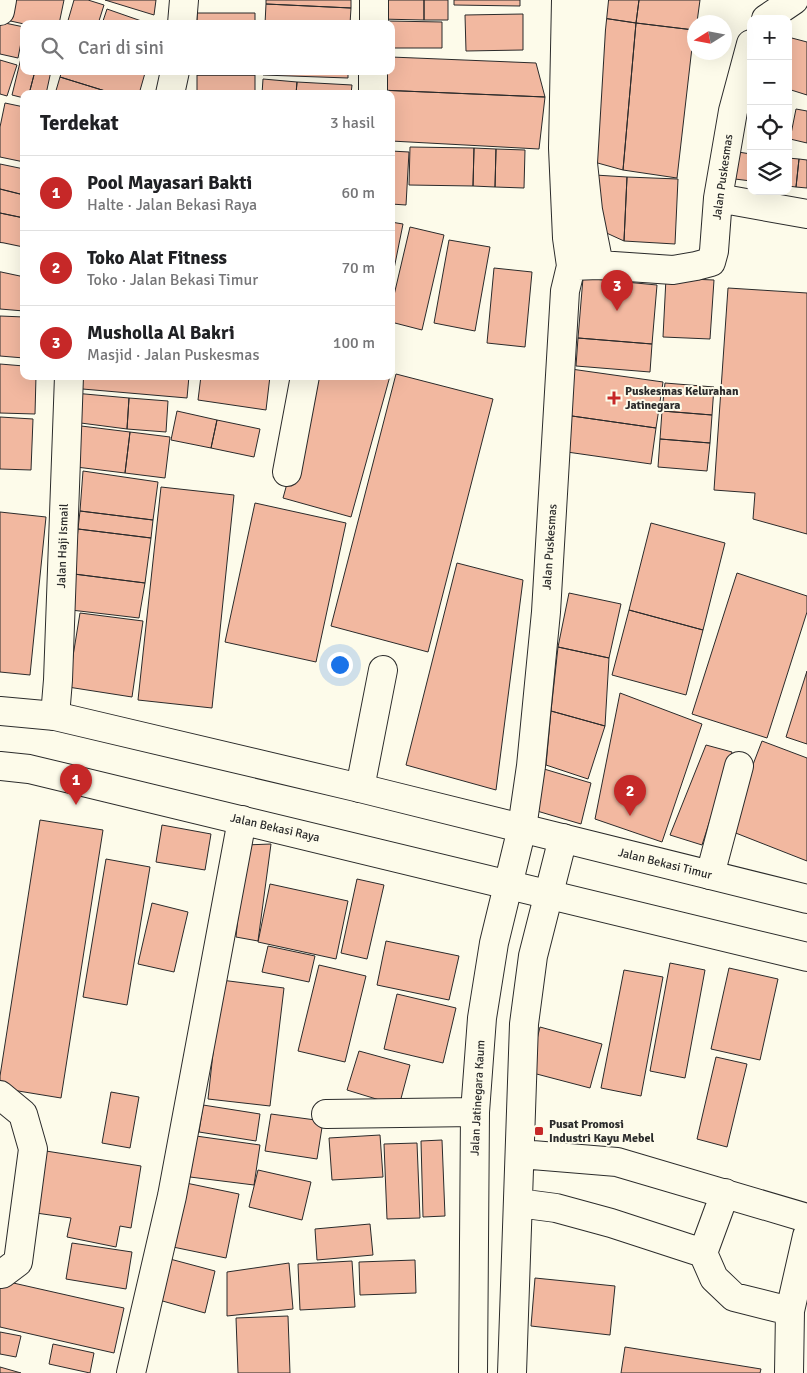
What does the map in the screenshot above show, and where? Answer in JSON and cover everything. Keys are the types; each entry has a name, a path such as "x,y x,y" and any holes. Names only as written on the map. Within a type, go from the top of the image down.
{"street":[{"path":"0,11 2,0"},
{"path":"182,20 184,0"},
{"path":"374,0 374,20"},
{"name":"Jalan Puskesmas","path":"522,828 531,766 546,612 565,291 572,266 567,238 563,148 566,0"},
{"path":"594,0 584,163 588,210 599,265"},
{"path":"772,15 794,0"},
{"name":"Jalan Puskesmas","path":"572,266 599,265 673,270 711,262 714,251 718,198 733,111 747,59"},
{"path":"171,90 174,75"},
{"path":"373,75 373,90"},
{"path":"718,198 807,214"},
{"path":"0,257 20,261"},
{"name":"Jalan Haji Ismail","path":"55,716 58,680 69,380"},
{"path":"287,472 304,380"},
{"path":"360,788 383,670"},
{"path":"0,711 55,716 522,828"},
{"name":"Jalan Bekasi Raya","path":"0,766 29,769 549,893"},
{"path":"710,876 739,766"},
{"path":"131,1373 172,1196 242,820"},
{"name":"Jalan Bekasi Timur","path":"522,828 807,899"},
{"name":"Jalan Jatinegara Kaum","path":"473,1373 475,1112 482,1018 494,943 522,828"},
{"path":"512,1373 524,1024 533,956 563,838"},
{"path":"549,893 807,957"},
{"path":"0,1095 23,1114 33,1149 18,1262 0,1274"},
{"path":"326,1114 475,1112"},
{"path":"520,1154 617,1162 807,1218"},
{"path":"725,1193 703,1253 714,1278 734,1297 790,1311"},
{"path":"518,1204 556,1208 602,1220 703,1253"},
{"path":"789,1373 790,1311 807,1236"}],"building":[{"path":"9,0 64,0 60,20 20,20 20,23 6,20"},
{"path":"74,0 88,0 104,5 99,20 68,20"},
{"path":"105,0 156,0 154,15"},
{"path":"266,0 351,0 351,8 266,4"},
{"path":"379,0 424,0 424,20 379,19"},
{"path":"424,0 448,0 448,20 424,20"},
{"path":"454,0 520,0 520,6 454,5"},
{"path":"598,0 639,0 636,23 596,17"},
{"path":"639,0 700,0 698,15 687,15 687,29 636,23"},
{"path":"266,4 351,8 350,20 265,20"},
{"path":"107,9 139,20 103,20"},
{"path":"197,13 255,13 255,20 197,20"},
{"path":"523,14 523,50 466,51 465,15"},
{"path":"596,17 636,23 623,170 594,162"},
{"path":"395,21 442,22 442,48 395,48"},
{"path":"0,22 20,26 18,58 0,54"},
{"path":"636,23 687,29 687,60 691,60 677,178 623,170"},
{"path":"792,38 807,42 807,95 792,90"},
{"path":"395,57 536,63 545,97 395,90 379,90 378,75 395,75"},
{"path":"0,60 17,65 7,96 0,94"},
{"path":"20,62 20,75 34,75 30,90 20,90 20,97 12,95"},
{"path":"34,75 50,75 47,90 30,90"},
{"path":"61,75 144,75 140,90 102,90 60,77"},
{"path":"197,75 255,75 255,90 197,90"},
{"path":"263,75 348,75 348,78"},
{"path":"60,77 102,90 56,90"},
{"path":"263,79 297,82 296,90 262,90"},
{"path":"297,82 352,85 351,90 296,90"},
{"path":"395,91 545,97 539,149 395,141"},
{"path":"5,103 20,106 20,161 0,157 0,127"},
{"path":"796,109 807,111 807,143 792,139"},
{"path":"410,147 474,148 473,186 409,185"},
{"path":"474,148 496,149 495,187 473,186"},
{"path":"496,149 525,150 524,188 495,187"},
{"path":"395,151 409,152 406,205 395,204"},
{"path":"738,152 747,153 747,180 735,179"},
{"path":"792,158 799,159 796,187 792,186"},
{"path":"799,159 807,160 807,188 796,187"},
{"path":"0,164 20,168 20,194 0,189"},
{"path":"595,175 627,177 624,241 600,230"},
{"path":"627,177 678,179 675,244 624,241"},
{"path":"0,189 20,194 20,217 0,213"},
{"path":"0,213 20,217 20,255 0,251"},
{"path":"395,223 403,224 395,264"},
{"path":"410,227 444,235 422,330 395,323 395,291"},
{"path":"449,240 490,247 475,331 434,323"},
{"path":"0,265 20,266 20,311 0,309"},
{"path":"494,268 532,272 525,347 487,343"},
{"path":"583,278 657,285 652,344 578,338"},
{"path":"666,278 714,280 710,339 663,337"},
{"path":"728,288 807,293 807,534 753,519 755,493 714,490"},
{"path":"0,316 20,317 20,358 0,356"},
{"path":"578,338 652,344 650,372 576,366"},
{"path":"0,364 20,366 20,380 36,380 35,414 0,413"},
{"name":"Puskesmas Kelurahan Jatinegara","path":"571,369 663,382 656,428 565,415"},
{"path":"396,374 493,399 428,652 331,626"},
{"path":"72,380 189,380 187,398 71,388"},
{"path":"200,380 270,380 266,410 198,400"},
{"path":"316,380 389,380 351,517 283,498"},
{"path":"665,383 714,387 712,415 662,411"},
{"path":"74,393 129,398 127,429 73,422"},
{"path":"129,398 168,401 166,432 127,429"},
{"path":"177,411 217,420 211,448 171,440"},
{"path":"662,411 712,415 710,443 660,439"},
{"path":"565,415 656,428 651,464 560,451"},
{"path":"0,417 33,419 31,470 0,469"},
{"path":"217,420 260,429 254,457 211,448"},
{"path":"73,425 130,432 125,473 68,466"},
{"path":"130,432 170,437 165,478 125,473"},
{"path":"660,439 710,443 707,471 658,467"},
{"path":"83,471 158,482 153,520 80,511"},
{"path":"161,487 234,495 212,708 138,700"},
{"path":"255,503 346,523 316,662 225,642"},
{"path":"80,511 153,520 151,538 78,529"},
{"path":"0,512 46,517 30,675 0,672"},
{"path":"651,523 725,543 703,630 629,610"},
{"path":"78,529 151,538 145,583 74,574"},
{"path":"457,563 523,580 496,790 406,765"},
{"path":"737,573 807,596 807,612 767,738 692,714"},
{"path":"74,574 145,583 139,618 71,610"},
{"path":"569,593 621,604 609,658 558,647"},
{"path":"629,610 703,630 686,695 612,675"},
{"path":"80,613 143,621 132,697 68,687"},
{"path":"558,647 609,658 605,726 551,711"},
{"path":"807,671 807,744 786,737"},
{"path":"620,693 702,724 662,842 595,819"},
{"path":"551,711 605,726 588,779 546,765"},
{"path":"762,741 807,758 807,861 728,830"},
{"path":"706,745 732,752 702,845 670,835"},
{"path":"544,769 591,783 581,824 537,811"},
{"path":"40,820 103,830 61,1098 0,1088 0,1076"},
{"path":"162,825 211,834 205,870 156,862"},
{"path":"271,844 258,941 236,937 245,845"},
{"path":"106,859 150,867 127,1005 83,997"},
{"path":"357,879 384,885 367,959 341,953"},
{"path":"270,884 348,901 336,959 258,942"},
{"path":"152,903 188,912 174,972 138,964"},
{"path":"386,941 459,956 449,1000 377,985"},
{"path":"268,946 315,956 309,982 262,972"},
{"path":"670,963 705,970 685,1078 650,1071"},
{"path":"319,965 366,976 345,1062 298,1051"},
{"path":"729,968 778,979 760,1060 711,1049"},
{"path":"624,970 663,977 641,1096 601,1088"},
{"path":"221,980 284,988 270,1106 208,1099"},
{"path":"397,994 456,1008 443,1063 384,1049"},
{"path":"540,1027 602,1044 590,1088 529,1072"},
{"path":"359,1051 410,1065 399,1106 347,1090"},
{"path":"716,1057 747,1064 727,1147 697,1139"},
{"path":"111,1092 139,1097 130,1148 102,1143"},
{"path":"203,1105 260,1114 256,1141 199,1132"},
{"path":"271,1114 323,1121 317,1159 265,1151"},
{"path":"380,1135 383,1177 332,1180 329,1138"},
{"path":"196,1136 260,1145 254,1185 190,1177"},
{"path":"442,1140 445,1216 423,1217 421,1141"},
{"path":"417,1143 420,1218 387,1219 384,1144"},
{"path":"46,1151 141,1166 131,1228 120,1226 116,1247 67,1237 71,1218 36,1213"},
{"path":"258,1170 311,1182 302,1220 249,1207"},
{"path":"186,1183 239,1194 226,1258 173,1247"},
{"path":"370,1224 373,1255 317,1260 315,1229"},
{"path":"72,1243 132,1252 126,1289 66,1279"},
{"path":"170,1259 215,1271 205,1313 159,1300"},
{"path":"415,1260 416,1293 360,1295 359,1262"},
{"path":"352,1261 355,1307 300,1310 298,1264"},
{"path":"289,1263 293,1309 227,1316 227,1272"},
{"path":"535,1278 615,1286 610,1335 531,1326"},
{"path":"0,1280 124,1308 114,1353 0,1327"},
{"path":"288,1316 290,1373 238,1373 236,1318"},
{"path":"0,1332 21,1336 16,1357 0,1354"},
{"path":"53,1344 94,1353 90,1373 49,1364"},
{"path":"625,1347 761,1369 760,1373 621,1373"},
{"path":"0,1367 21,1373 0,1373"}],"place":[{"name":"Musholla Al Bakri","path":"617,311"},
{"name":"Puskesmas Kelurahan Jatinegara","path":"614,398"},
{"name":"Pool Mayasari Bakti","path":"76,805"},
{"name":"Toko Alat Fitness","path":"630,816"},
{"name":"Pusat Promosi Industri Kayu Mebel","path":"539,1131"}]}
